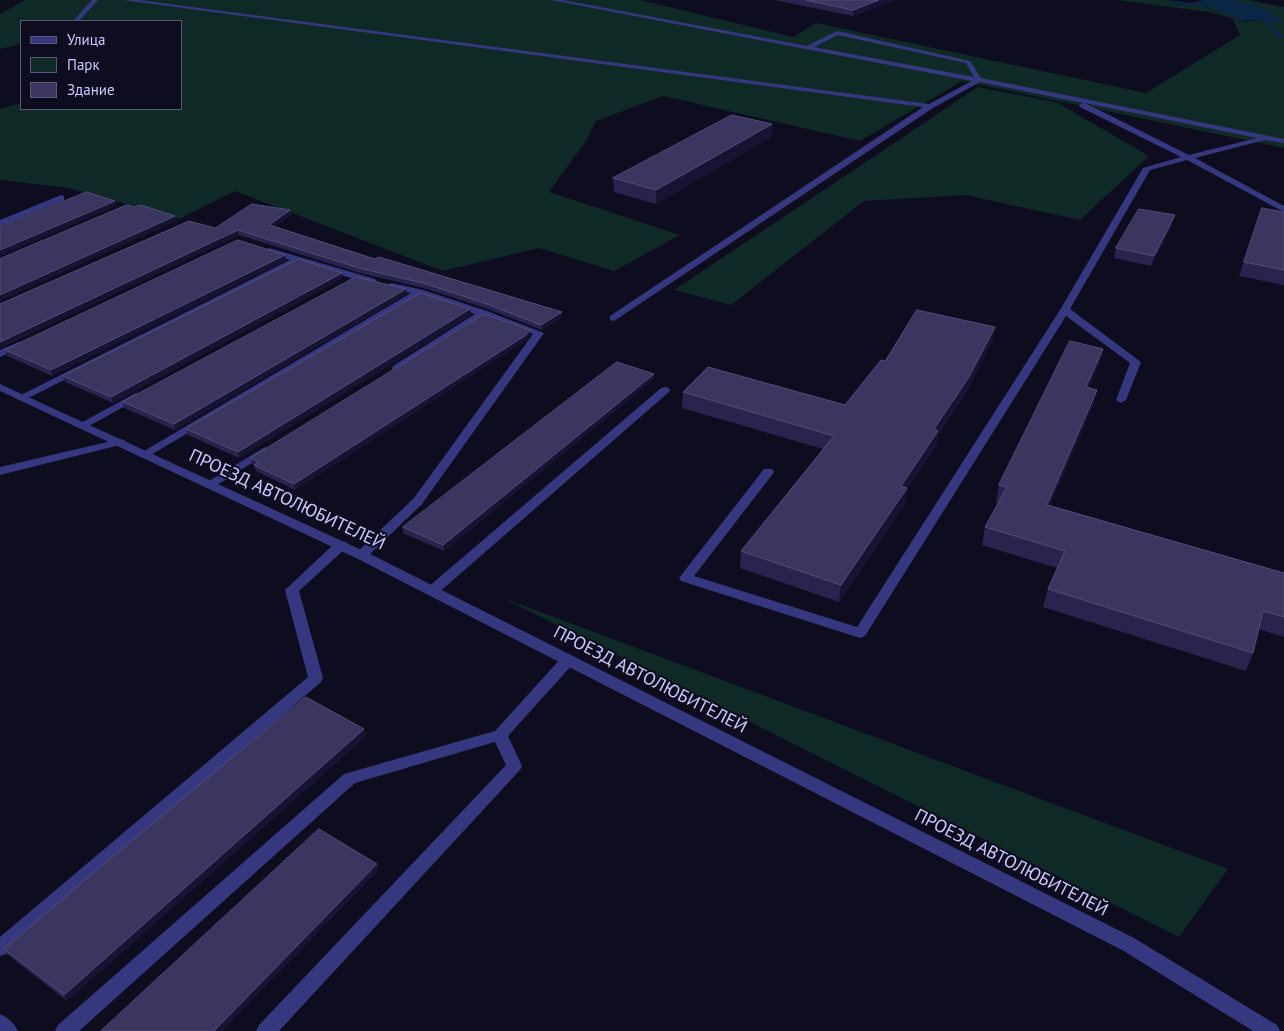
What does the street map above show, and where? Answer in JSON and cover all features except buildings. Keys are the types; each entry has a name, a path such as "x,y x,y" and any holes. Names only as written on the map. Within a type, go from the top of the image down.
{"street":[{"path":"77,20 95,0"},
{"path":"126,0 930,106"},
{"path":"554,0 979,80 1284,141"},
{"path":"807,48 837,33 968,62 979,80"},
{"path":"614,318 930,106 979,80"},
{"path":"1068,98 1187,157 1284,209"},
{"path":"768,472 686,578 860,633 1065,310 1147,168 1267,138"},
{"path":"0,223 61,198"},
{"path":"263,249 356,277 420,292 539,333 418,501 362,555"},
{"path":"22,397 297,260"},
{"path":"339,286 356,277"},
{"path":"145,454 420,292"},
{"path":"1065,310 1136,362 1121,400"},
{"path":"384,375 484,313"},
{"path":"0,354 26,341"},
{"name":"ПРОЕЗД АВТОЛЮБИТЕЛЕЙ","path":"0,387 362,555 1128,944 1270,1031"},
{"path":"432,591 665,390"},
{"path":"83,424 143,392"},
{"path":"0,470 120,442"},
{"path":"210,484 276,443"},
{"path":"0,948 316,678 292,590 341,545"},
{"path":"65,1031 350,778 500,735 568,660"},
{"path":"266,1031 514,766 500,735"},
{"path":"0,1023 8,1031"}],"green space":[{"path":"25,0 640,0 793,37 816,23 1146,93 1240,35 1232,18 1208,12 1117,0 1168,0 1175,4 1212,7 1213,10 1237,17 1244,22 1278,22 1283,20 1259,6 1230,0 1248,0 1284,7 1284,148 962,81 860,141 663,96 596,121 586,141 549,192 680,235 614,271 539,248 443,271 235,191 179,219 69,188 0,180 0,109 20,103 20,110 182,110 182,20 20,20 20,44 0,49 0,14"},
{"path":"978,87 1056,102 1149,156 1080,220 965,195 864,201 731,305 674,290"},
{"path":"503,598 1228,869 1179,937"}],"water":[{"path":"1168,0 1192,3 1203,0 1233,0 1259,6 1284,20 1271,22 1240,21 1237,17 1213,10 1212,7 1175,4"}],"waterway":[{"path":"1257,16 1271,25"},
{"path":"1273,28 1277,34 1284,37"}]}
